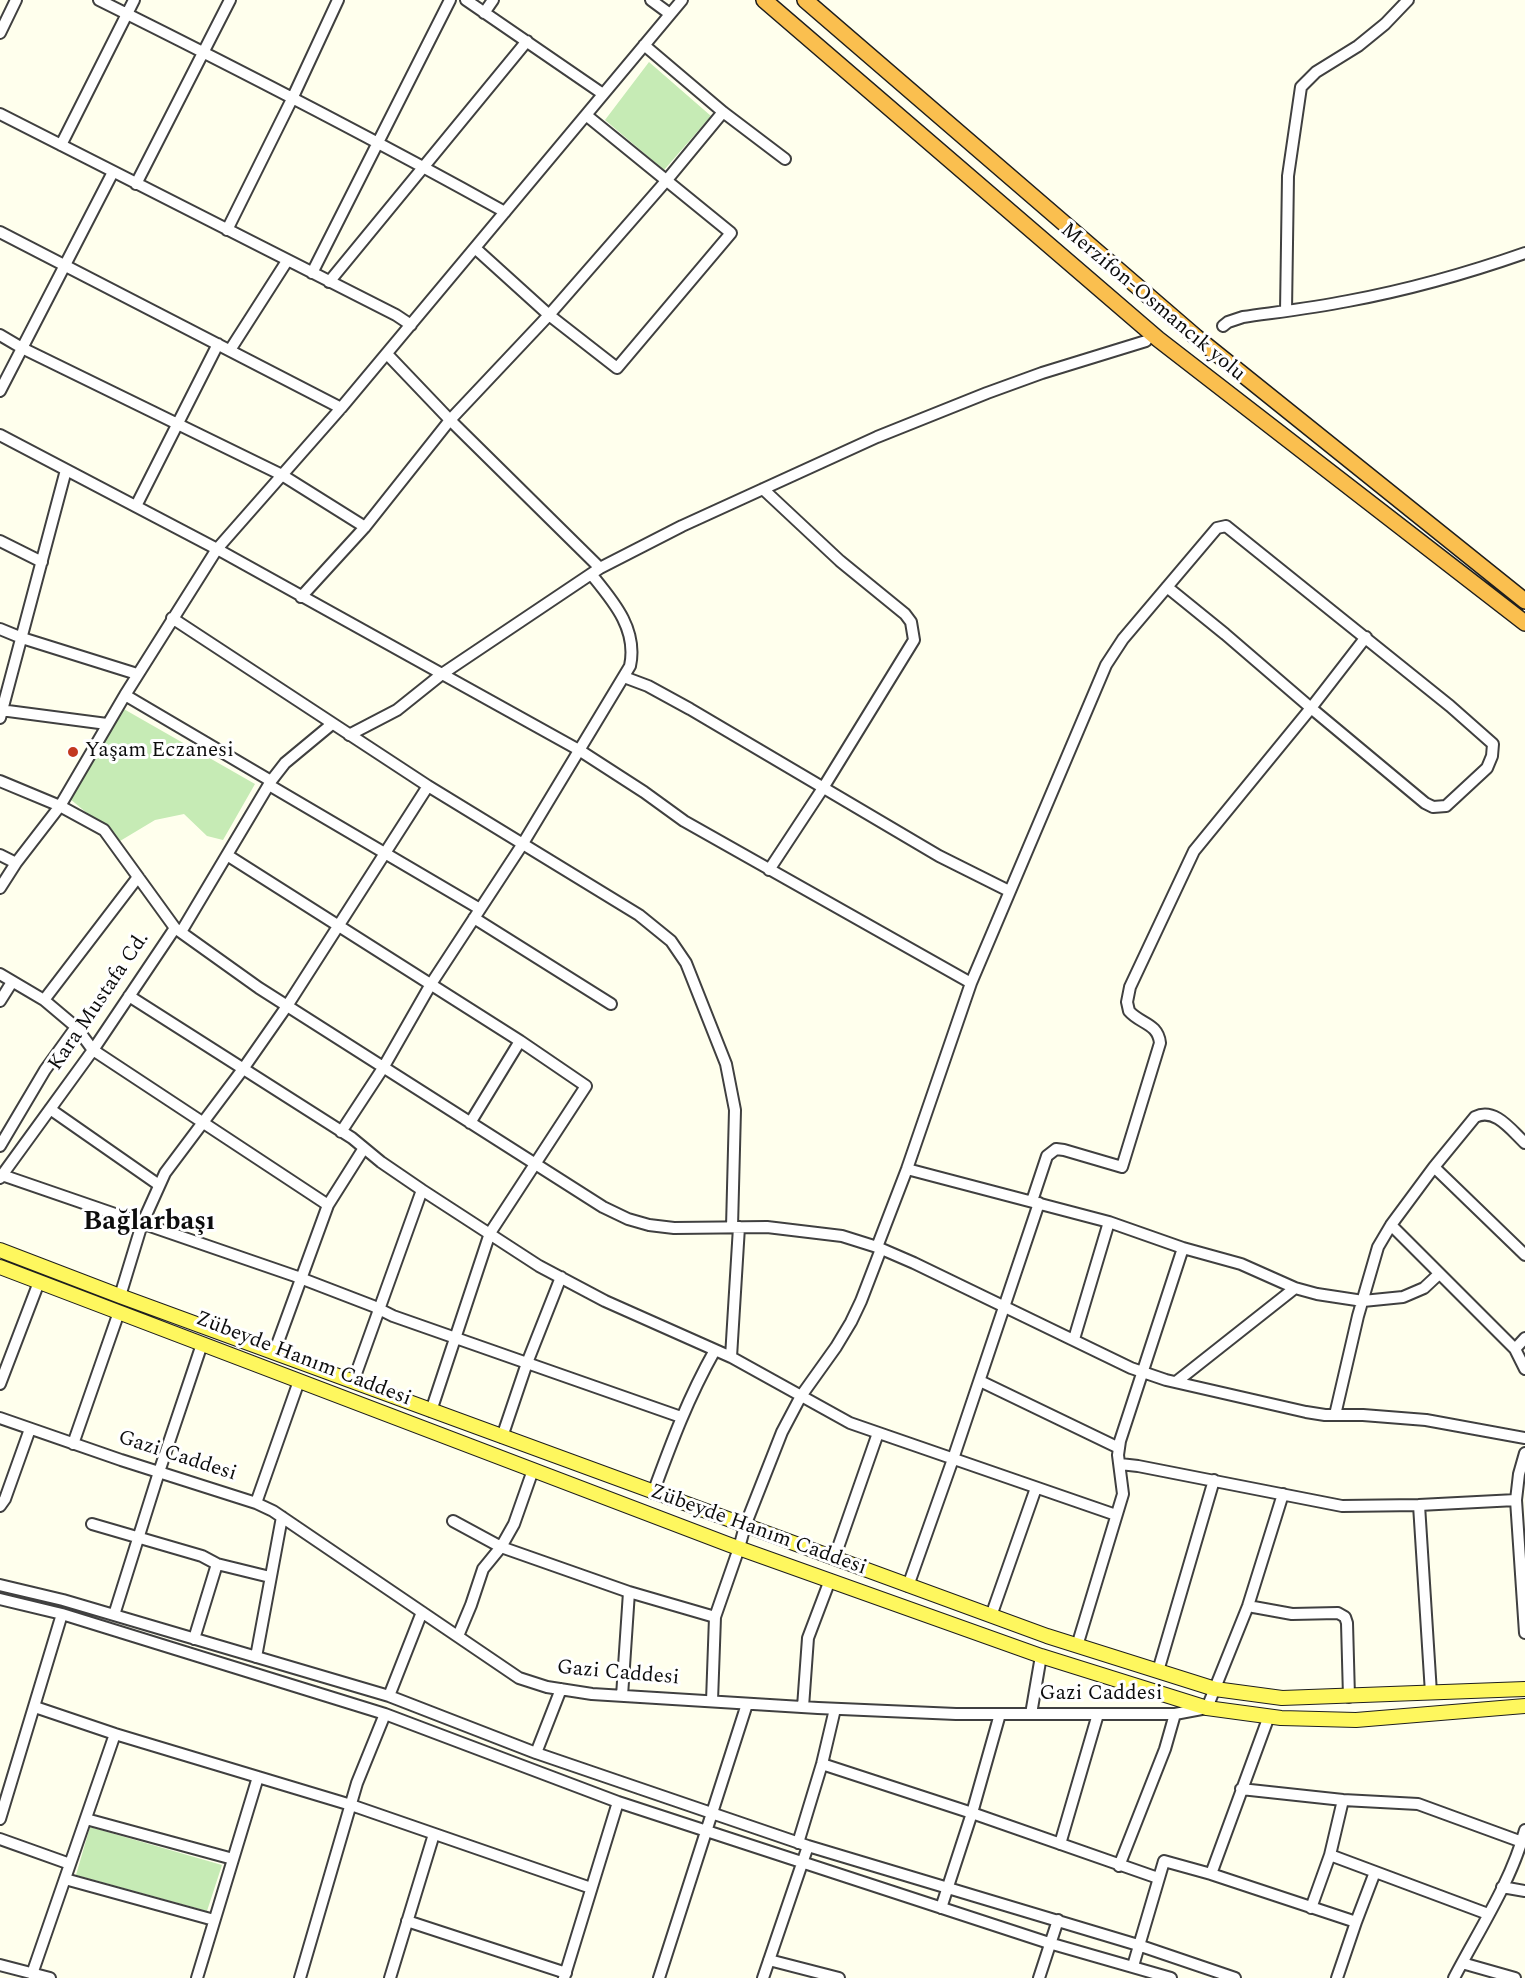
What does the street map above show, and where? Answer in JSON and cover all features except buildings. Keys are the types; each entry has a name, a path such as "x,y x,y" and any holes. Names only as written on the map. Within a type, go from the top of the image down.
{"highway":[{"name":"Merzifon-Osmancık yolu","path":"764,0 1158,339 1525,623"},
{"name":"Merzifon-Osmancık yolu","path":"805,0 1196,337 1525,601"}],"main road":[{"path":"0,1250 991,1616 1077,1646 1215,1689 1282,1698 1525,1689"},
{"name":"Zübeyde Hanım Caddesi","path":"0,1267 739,1548 1041,1656 1207,1708 1269,1716 1356,1720 1525,1706"}],"street":[{"path":"0,33 16,0"},
{"path":"99,0 204,51 424,166 505,212"},
{"path":"61,146 134,0"},
{"path":"136,183 230,0"},
{"path":"227,230 338,0"},
{"path":"312,273 450,0"},
{"path":"466,0 603,94"},
{"path":"484,13 493,0"},
{"path":"651,0 670,14"},
{"path":"0,888 16,862 60,806 137,674 217,549 387,354 682,0"},
{"path":"1286,311 1288,176 1301,87 1316,72 1358,46 1385,24 1408,0"},
{"path":"329,282 526,41"},
{"path":"644,45 723,112 784,159"},
{"path":"301,597 365,527 450,420 549,315 723,112"},
{"path":"0,114 411,325"},
{"path":"475,248 549,315 617,368 731,233 586,115"},
{"path":"0,391 113,172"},
{"path":"0,232 341,408"},
{"path":"1223,326 1236,319 1378,294 1525,253"},
{"path":"230,350 287,261"},
{"path":"0,335 282,476 365,527"},
{"path":"349,735 397,710 441,674 596,571 682,526 877,437 987,393 1042,373 1146,341"},
{"path":"136,506 218,344"},
{"path":"341,1132 383,1068 431,984 522,845 624,677 632,656 631,636 596,571 387,354"},
{"path":"0,435 217,549 579,750 684,821 971,983"},
{"path":"66,470 1,713 107,724"},
{"path":"763,489 840,561 905,614 914,630 914,640 823,788 769,870"},
{"path":"712,1701 715,1617 745,1526 782,1432 801,1396 836,1347 861,1301 971,983 1106,666 1124,639 1217,528 1226,525 1366,637 1493,744 1492,756 1487,768 1446,806 1433,807 1425,803 1167,588"},
{"path":"0,541 42,562"},
{"path":"172,618 428,786 650,923 670,941 686,963 721,1049 733,1094 735,1227 731,1357"},
{"path":"0,628 22,638 137,674"},
{"path":"908,1586 1005,1306 1047,1156 1052,1151 1064,1150 1122,1167 1160,1043 1158,1034 1152,1026 1129,1011 1127,1002 1130,987 1194,851 1366,637"},
{"path":"624,677 648,686 690,709 939,856 1009,891"},
{"path":"125,695 384,854 611,1004"},
{"path":"332,724 285,763 270,783 178,930 287,1006 603,1207 628,1219 649,1225 674,1228 767,1227 842,1236 879,1248 1143,1373 1176,1382 1306,1412 1425,1420 1525,1438"},
{"name":"Kara Mustafa Cd.","path":"0,781 60,806 104,830 178,930 1,1176"},
{"path":"120,1296 142,1224 165,1173 287,1006 428,786"},
{"path":"0,855 16,862"},
{"path":"227,855 431,984 586,1086 490,1233 431,1411"},
{"path":"44,1000 138,877"},
{"path":"0,974 44,1000 76,1027 93,1050 328,1205"},
{"path":"0,1001 12,982"},
{"path":"129,996 341,1132 422,1190 539,1266 605,1301 731,1357 850,1423 1116,1515"},
{"path":"0,1146 45,1070 76,1027"},
{"path":"470,1123 519,1041"},
{"path":"50,1109 159,1185"},
{"path":"1335,1415 1378,1247 1390,1225 1472,1120 1483,1114 1497,1118 1525,1143"},
{"path":"274,1353 328,1205 363,1148"},
{"path":"1434,1167 1525,1255"},
{"path":"906,1169 1109,1222 1183,1248 1241,1264 1295,1288 1363,1301 1403,1297 1424,1288 1439,1274"},
{"path":"1,1176 300,1278 393,1316 681,1417"},
{"path":"353,1382 422,1190"},
{"path":"1074,1339 1109,1222"},
{"path":"1390,1225 1515,1349 1525,1369"},
{"path":"1077,1646 1123,1494 1119,1448 1183,1248"},
{"path":"502,1437 527,1363 561,1277"},
{"path":"0,1384 39,1282"},
{"path":"1176,1382 1295,1288"},
{"path":"74,1444 119,1312"},
{"path":"1515,1349 1525,1338"},
{"path":"114,1615 202,1344"},
{"path":"653,1493 681,1417 715,1350"},
{"path":"256,1503 299,1381"},
{"path":"980,1381 1119,1448"},
{"name":"Gazi Caddesi","path":"0,1418 256,1503 282,1517 519,1678 547,1687 592,1694 835,1709 1000,1714 1174,1714 1207,1708"},
{"path":"0,1506 5,1499 30,1429"},
{"path":"834,1559 878,1433"},
{"path":"1525,1453 1516,1500 1525,1633"},
{"path":"1120,1464 1342,1506 1516,1500"},
{"path":"458,1636 483,1569 501,1547 514,1524 533,1470"},
{"path":"1158,1671 1214,1480"},
{"path":"991,1616 1036,1488"},
{"path":"1207,1708 1248,1606 1283,1494"},
{"path":"1419,1505 1431,1693"},
{"path":"256,1657 282,1517"},
{"path":"453,1521 501,1547 630,1592 715,1617"},
{"path":"92,1524 202,1556 217,1564 270,1577"},
{"path":"194,1639 217,1564"},
{"path":"803,1707 808,1638 830,1581"},
{"path":"0,1585 63,1600 389,1696 536,1753 803,1845 1058,1920 1235,1978"},
{"path":"622,1696 630,1592"},
{"path":"0,1599 62,1614 385,1714 618,1802 1049,1943 1171,1978"},
{"path":"1248,1606 1280,1613 1338,1613 1345,1617 1349,1697"},
{"path":"389,1696 422,1612"},
{"path":"0,1819 62,1614"},
{"path":"1031,1714 1041,1656"},
{"path":"536,1753 561,1689"},
{"path":"659,1978 747,1704"},
{"path":"35,1707 115,1734 351,1805 591,1888"},
{"path":"763,1978 802,1863 803,1845 835,1709"},
{"path":"300,1978 357,1783 385,1714"},
{"path":"941,1908 972,1813 1000,1714"},
{"path":"1060,1844 1098,1714"},
{"path":"1119,1866 1165,1749 1174,1714"},
{"path":"1211,1874 1269,1716"},
{"path":"32,1974 115,1734"},
{"path":"822,1764 1158,1878"},
{"path":"196,1978 258,1777"},
{"path":"1241,1789 1342,1800 1418,1804 1522,1842"},
{"path":"1311,1908 1330,1855 1342,1800"},
{"path":"407,1922 565,1976 618,1802"},
{"path":"86,1819 233,1859"},
{"path":"1454,1978 1502,1887 1525,1830"},
{"path":"390,1978 434,1834"},
{"path":"0,1839 70,1864"},
{"path":"1330,1855 1488,1914"},
{"path":"1132,1966 1164,1861 1211,1874 1356,1922"},
{"path":"1337,1978 1375,1872"},
{"path":"65,1879 214,1920"},
{"path":"1502,1887 1525,1891"},
{"path":"1039,1978 1058,1920"},
{"path":"769,1960 839,1978"},
{"path":"1462,1963 1515,1978"},
{"path":"0,1965 50,1978"}],"green space":[{"path":"649,62 711,116 664,170 605,120"},
{"path":"122,708 255,784 223,840 207,836 184,814 155,820 120,841 69,798"},
{"path":"90,1827 222,1865 207,1911 76,1875"}],"place":[{"name":"Yaşam Eczanesi","path":"73,752"}],"district":[{"name":"Bağlarbaşı","path":"149,1224"}]}
